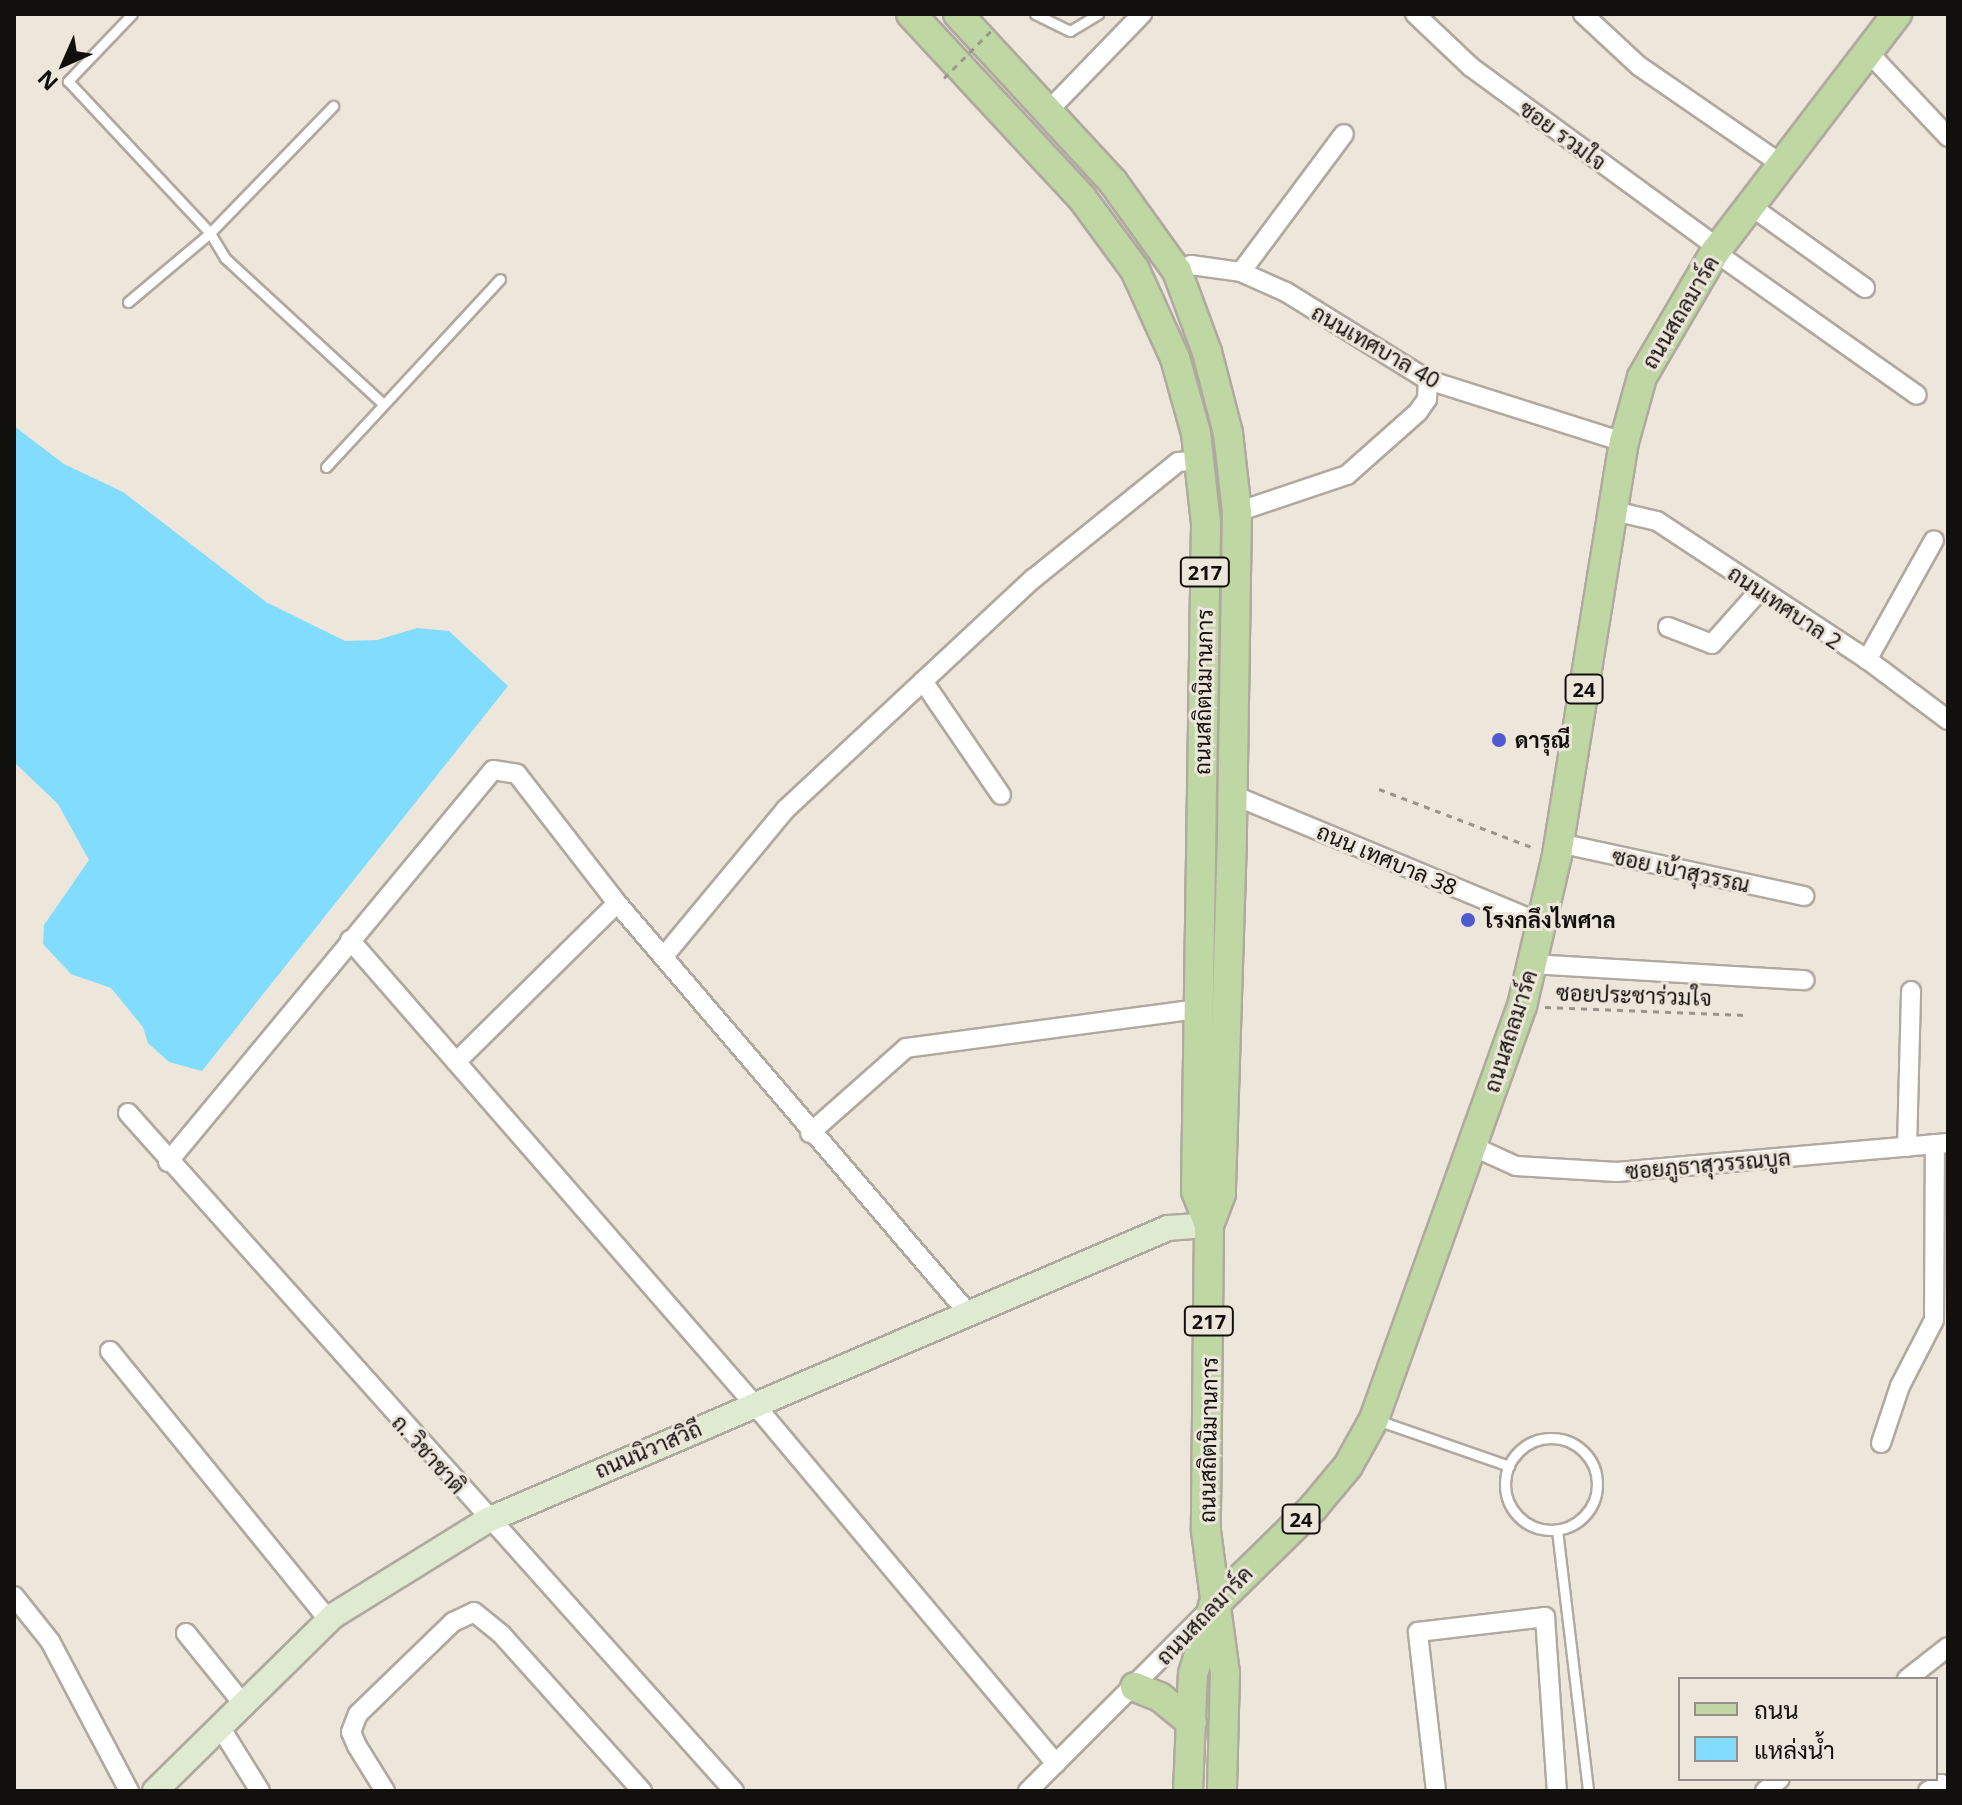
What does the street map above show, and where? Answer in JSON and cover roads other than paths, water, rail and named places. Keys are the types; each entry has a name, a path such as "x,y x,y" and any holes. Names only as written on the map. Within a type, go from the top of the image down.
{"main road":[{"name":"ถนนสถิตนิมานการ","path":"911,14 1082,198 1135,270 1175,358 1201,460 1206,523 1196,1191 1209,1225"},
{"name":"ถนนสถิตนิมานการ","path":"958,14 1113,182 1177,271 1207,352 1228,433 1237,512 1233,795 1221,1194 1209,1225 1206,1531 1213,1606 1225,1673 1222,1791"},
{"name":"ถนนสถลมาร์ค","path":"1213,1606 1313,1508 1348,1466 1374,1419 1522,1006 1558,849 1624,442 1642,377 1716,250 1784,166 1897,14"},
{"name":"ถนนนิวาสวิถี","path":"155,1791 222,1730 329,1620 488,1520 1168,1228 1209,1225"},
{"name":"ถนนสถิตนิมานการ","path":"1188,1791 1193,1674 1213,1606"},
{"path":"1135,1687 1160,1697 1192,1723"}],"street":[{"path":"1049,110 1142,14"},
{"name":"ซอย รวมใจ","path":"1415,14 1471,67 1917,395"},
{"path":"1583,14 1639,66 1784,166"},
{"path":"1868,52 1948,137"},
{"path":"1241,272 1344,134"},
{"path":"1752,207 1865,288"},
{"name":"ถนนเทศบาล 40","path":"1177,271 1191,265 1241,272 1286,292 1428,380 1624,442"},
{"path":"1237,512 1347,475 1418,412 1427,399 1428,380"},
{"path":"664,956 786,809 923,681 1102,521 1178,462 1201,460"},
{"name":"ถนนเทศบาล 2","path":"1614,511 1657,521 1867,660 1948,720"},
{"path":"1867,660 1934,540"},
{"path":"1668,627 1712,644 1760,590"},
{"path":"923,681 1001,795"},
{"path":"168,1162 493,770 517,774 617,903 810,1133 969,1314"},
{"name":"ถนน เทศบาล 38","path":"1233,795 1541,923"},
{"name":"ซอย เบ้าสุวรรณ","path":"1558,849 1804,896"},
{"path":"456,1062 617,903"},
{"path":"350,940 755,1405 1056,1764"},
{"path":"1532,964 1805,980"},
{"path":"1907,1147 1911,991"},
{"path":"810,1133 906,1048 1197,1009"},
{"name":"ถ. วิชาชาติ","path":"128,1113 168,1162 734,1791"},
{"path":"1881,1443 1900,1386 1934,1320 1942,1144"},
{"name":"ซอยภูธาสุวรรณบูล","path":"1472,1146 1516,1166 1617,1172 1942,1144"},
{"path":"110,1351 329,1620"},
{"path":"14,1596 50,1641 129,1791"},
{"name":"ถนนสถลมาร์ค","path":"1028,1791 1213,1606"},
{"path":"385,1791 351,1732 358,1714 453,1622 474,1612 512,1646 642,1791"},
{"path":"1436,1791 1418,1632 1545,1617 1557,1791"},
{"path":"186,1633 245,1706"},
{"path":"1910,1677 1948,1647"},
{"path":"222,1730 260,1791"},
{"path":"1928,1791 1941,1784 1946,1791"}],"lane":[{"path":"132,14 68,81 210,233 225,258 382,403"},
{"path":"1035,14 1070,31 1098,14"},
{"path":"128,302 210,233 333,106"},
{"path":"326,467 500,279"},
{"path":"1374,1419 1509,1466"},
{"path":"1554,1438 1582,1450 1592,1462 1597,1491 1592,1505 1572,1526 1557,1530 1543,1530 1517,1515 1505,1488 1509,1466 1524,1446 1554,1438"},
{"path":"1557,1530 1588,1791"}],"water":[{"path":"14,426 64,464 123,492 266,602 345,641 377,640 417,628 449,631 508,686 202,1071 169,1062 148,1043 143,1027 111,988 71,974 43,944 44,925 89,860 58,804 14,762"}],"place":[{"name":"ดารุณี","path":"1499,740"},
{"name":"โรงกลึงไพศาล","path":"1468,920"}]}
